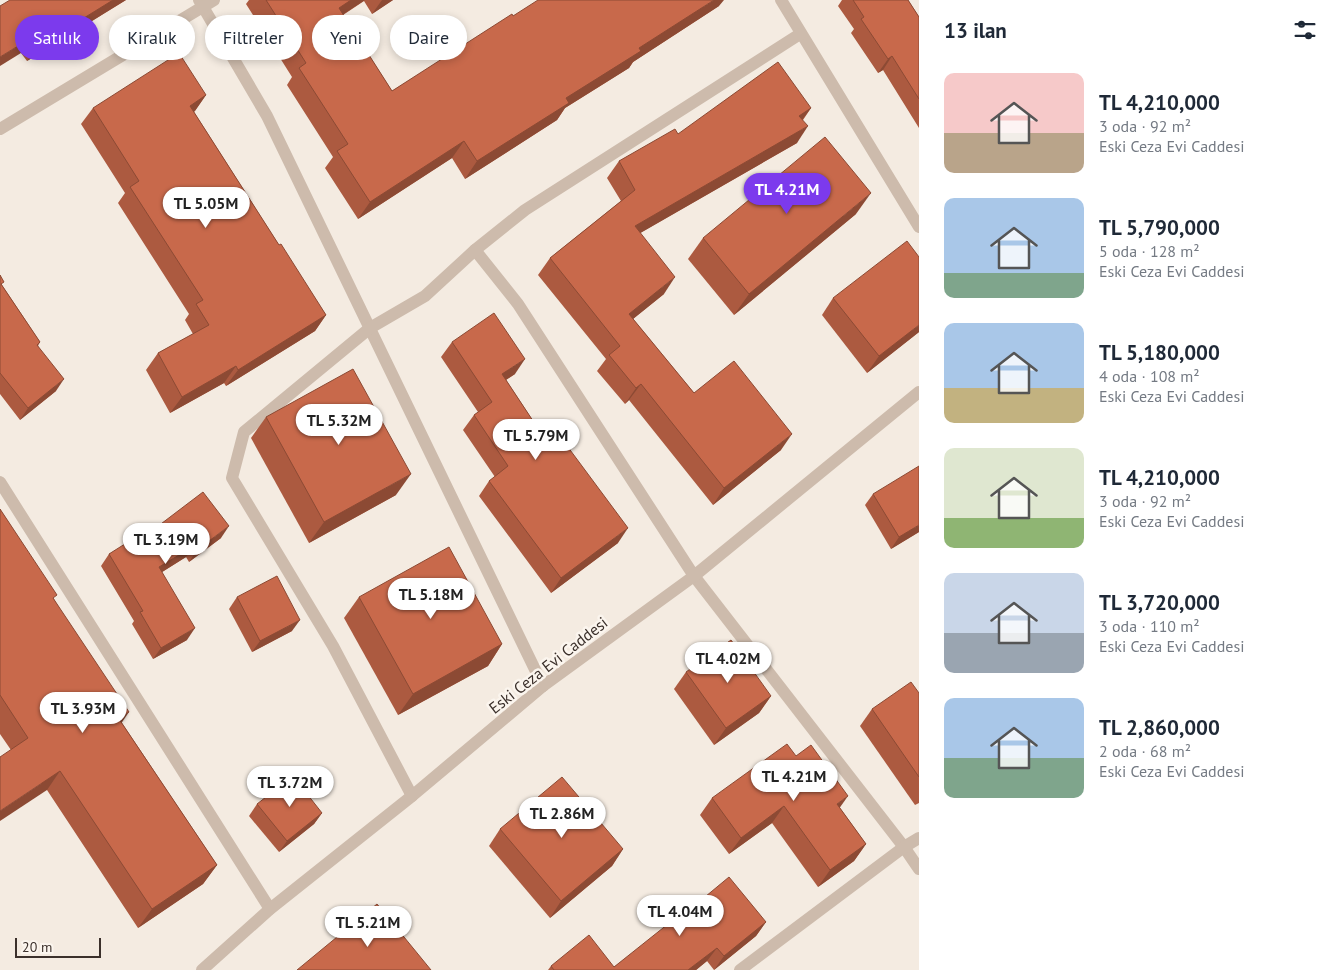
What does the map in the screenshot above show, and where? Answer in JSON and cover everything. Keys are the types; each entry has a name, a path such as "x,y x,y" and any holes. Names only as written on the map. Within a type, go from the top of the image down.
{"street":[{"path":"781,0 919,227"},
{"path":"0,129 206,2 267,116 543,686"},
{"path":"412,796 333,646 232,478 244,432 370,328 425,296 475,250 525,210 800,34"},
{"path":"475,250 518,304 694,576 904,847 919,869"},
{"name":"Eski Ceza Evi Caddesi","path":"202,970 270,909 412,796 543,686 694,576 919,392"},
{"path":"0,482 270,909"},
{"path":"740,970 904,847 919,838"}],"building":[{"path":"10,0 113,0 89,15 15,15 15,48 0,57 0,6"},
{"path":"266,0 351,0 339,8 343,15 312,15 312,60 372,60 392,91 440,60 467,60 467,43 538,0 714,0 639,48 641,51 566,98 569,103 477,161 464,141 370,202 337,151 348,144 299,68 306,63 302,57 302,15 276,15"},
{"path":"853,0 908,0 919,17 919,99 892,56 888,59 861,19 864,17"},
{"path":"168,60 184,60 206,95 190,106 326,315 238,370 236,366 182,397 158,353 209,325 196,304 203,300 130,187 139,181 93,108"},
{"path":"778,62 811,108 799,116 808,126 635,226 675,277 629,314 694,393 734,361 792,434 724,488 641,384 636,388 609,355 620,346 550,258 635,190 619,161 675,129 678,134"},
{"path":"825,137 871,193 749,294 703,238"},
{"path":"907,241 919,257 919,325 879,356 833,298"},
{"path":"0,275 4,282 1,284 40,342 37,345 64,379 28,408 0,373"},
{"path":"494,313 525,359 502,374 545,439 556,431 628,528 561,578 489,481 508,466 474,415 492,402 452,342"},
{"path":"353,369 411,474 324,522 266,417"},
{"path":"919,466 919,525 899,537 873,494"},
{"path":"203,492 229,526 197,550 194,546 159,567 195,628 161,648 140,612 143,611 109,554 147,530 149,533"},
{"path":"0,509 57,595 53,598 129,712 119,719 217,865 152,909 60,771 0,811 0,757 28,738 0,695"},
{"path":"449,547 502,644 413,694 359,597"},
{"path":"277,576 300,620 260,641 237,597"},
{"path":"731,640 771,696 726,728 686,672"},
{"path":"911,682 919,693 919,777 872,709"},
{"path":"787,744 796,756 811,745 848,796 837,804 866,844 830,870 784,806 741,838 712,798"},
{"path":"293,776 322,813 287,841 257,804"},
{"path":"562,777 623,849 561,901 500,829"},
{"path":"729,877 766,922 724,956 717,948 688,970 554,970 551,966 589,935 614,967 668,924 670,926"},
{"path":"377,904 431,970 297,970"}]}
